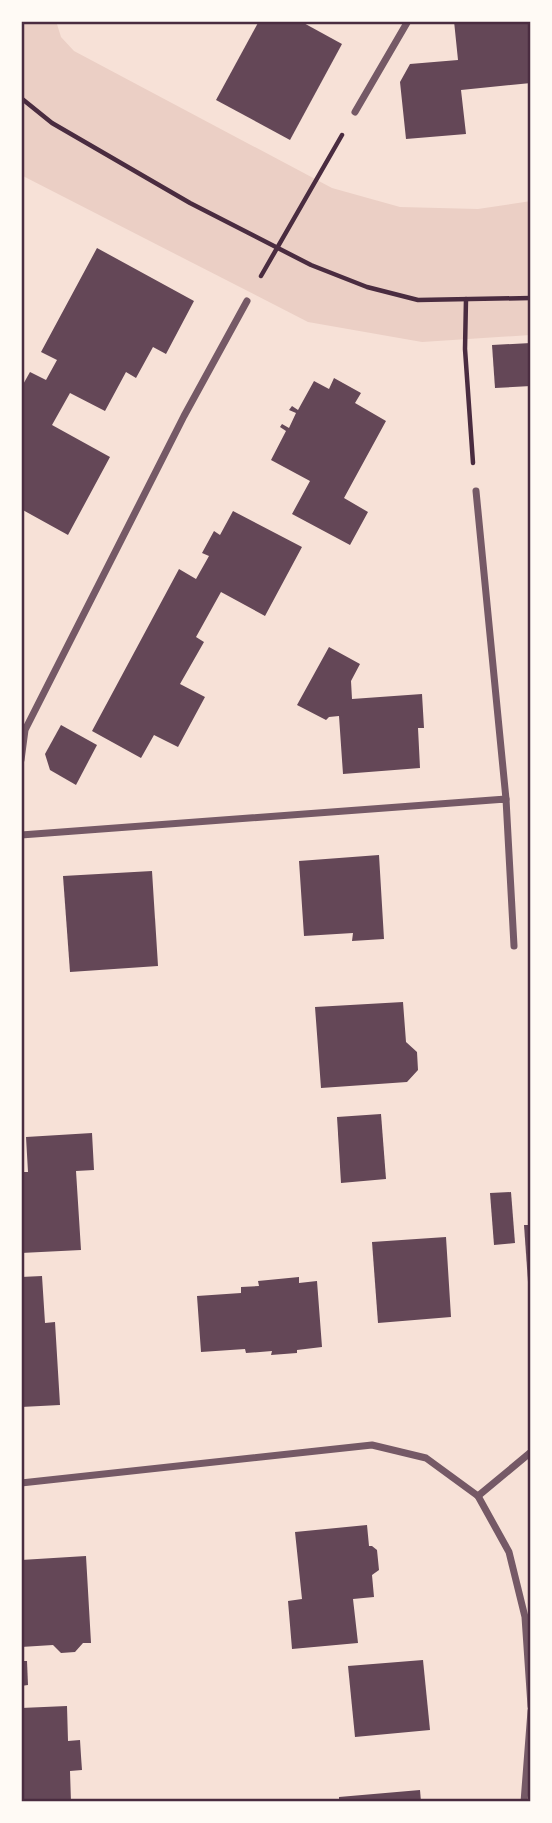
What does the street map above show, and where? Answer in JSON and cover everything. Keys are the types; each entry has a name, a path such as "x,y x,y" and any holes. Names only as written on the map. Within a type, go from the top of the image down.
{"street":[{"path":"355,112 408,21"},
{"path":"21,760 25,730 184,416 247,301"},
{"path":"476,491 506,799 514,946"},
{"path":"21,835 506,799"},
{"path":"21,1483 372,1445 426,1458 478,1496 509,1552 525,1617 531,1706"},
{"path":"478,1496 531,1452"},
{"path":"524,1802 531,1711"}],"path":[{"path":"21,98 52,123 190,203 311,265 367,288 418,300 531,298"},
{"path":"247,301 355,112"},
{"path":"466,299 465,349 476,491"}],"shaded area":[{"path":"21,21 56,21 61,37 74,51 332,188 400,207 478,209 531,201 531,335 422,342 308,322 21,175"}],"building":[{"path":"259,21 300,21 342,44 290,140 216,100"},
{"path":"454,21 531,21 531,83 461,90 466,134 406,139 400,82 410,64 458,60"},
{"path":"97,248 194,301 166,354 153,347 136,378 126,372 105,411 70,393 52,425 110,457 68,535 21,509 21,388 30,372 46,380 57,360 41,352"},
{"path":"531,343 531,386 495,388 492,345"},
{"path":"334,378 361,393 355,403 386,421 344,498 368,512 350,545 292,514 310,481 271,460 286,431 280,427 282,424 289,428 296,413 289,410 292,406 298,410 314,381 329,389"},
{"path":"233,511 302,547 265,616 221,592 196,637 204,642 180,684 205,697 178,747 154,735 141,758 92,731 179,569 196,579 209,556 202,553 214,531 220,535"},
{"path":"329,647 360,664 351,681 352,699 422,694 424,728 418,728 420,768 343,774 339,716 326,720 297,705"},
{"path":"61,725 97,745 76,785 50,770 45,754"},
{"path":"379,855 384,939 352,941 353,933 304,936 299,861"},
{"path":"152,871 158,966 70,972 63,876"},
{"path":"403,1002 406,1042 417,1052 418,1070 407,1082 321,1088 315,1007"},
{"path":"381,1114 386,1179 341,1183 337,1117"},
{"path":"92,1133 94,1170 76,1171 81,1250 21,1253 21,1172 28,1172 26,1137"},
{"path":"511,1192 515,1243 494,1245 490,1193"},
{"path":"524,1225 531,1225 531,1296 529,1296"},
{"path":"446,1237 451,1317 378,1323 372,1242"},
{"path":"42,1276 45,1323 55,1322 60,1405 21,1407 21,1277"},
{"path":"299,1277 299,1283 317,1281 322,1347 271,1355 272,1351 246,1353 245,1349 201,1352 197,1296 241,1293 241,1287 259,1286 258,1281"},
{"path":"367,1525 369,1546 377,1550 379,1570 372,1575 374,1597 353,1599 358,1643 292,1649 288,1601 302,1599 295,1532"},
{"path":"86,1556 91,1643 83,1643 75,1652 61,1653 53,1645 21,1647 21,1560"},
{"path":"423,1660 430,1730 355,1737 348,1666"},
{"path":"21,1661 27,1661 28,1685 21,1686"},
{"path":"67,1706 68,1741 80,1740 82,1770 70,1771 71,1802 21,1802 21,1708"},
{"path":"420,1790 421,1802 339,1802 339,1797"}]}
